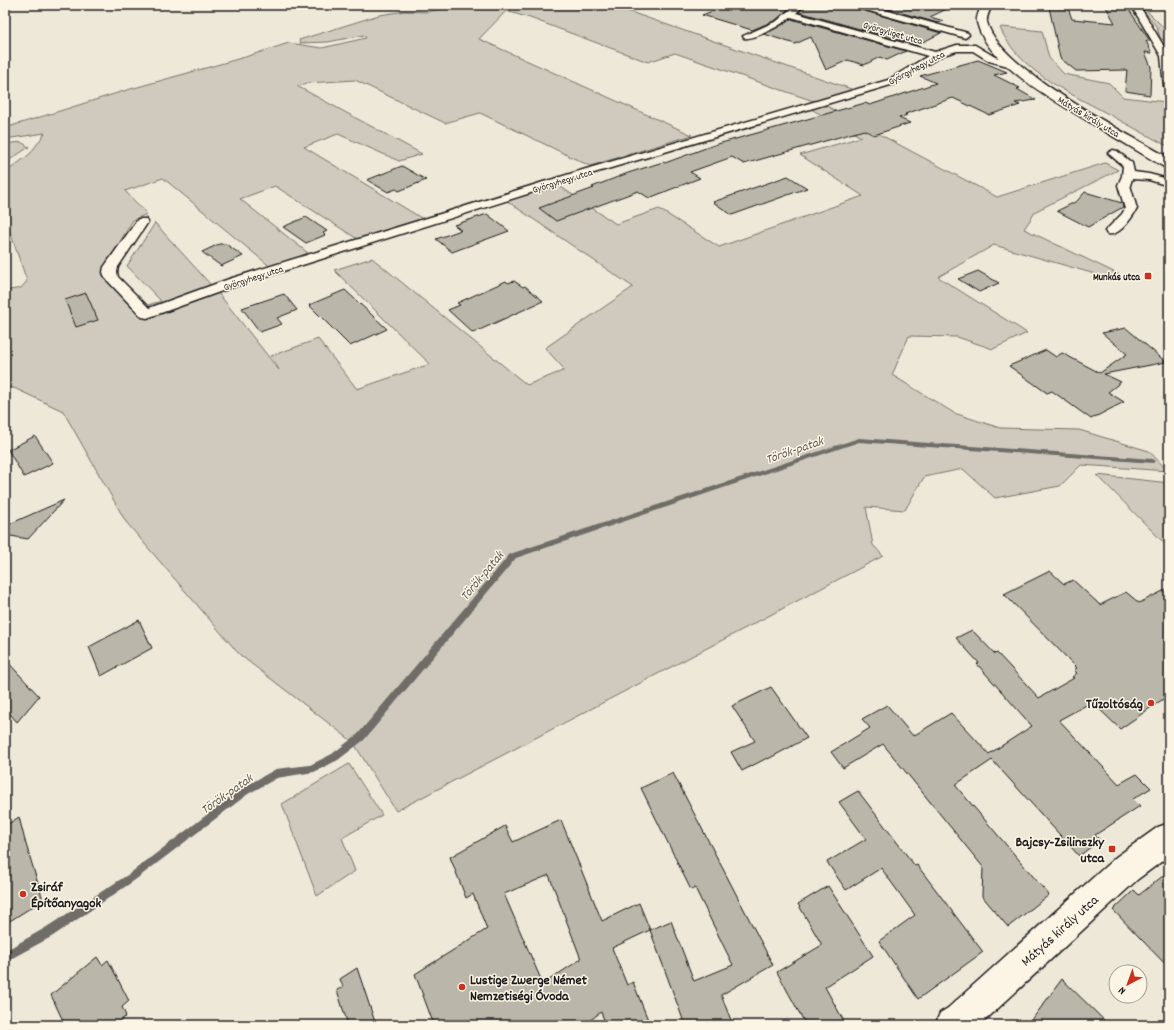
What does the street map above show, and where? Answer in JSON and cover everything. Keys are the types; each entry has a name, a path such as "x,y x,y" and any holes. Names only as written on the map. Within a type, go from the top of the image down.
{"main road":[{"name":"Mátyás király utca","path":"987,5 982,21 991,42 1028,78 1169,164"},
{"name":"Mátyás király utca","path":"959,1023 1127,868 1169,838"}],"street":[{"path":"748,36 780,23 800,5"},
{"name":"Györgyliget utca","path":"858,5 965,35"},
{"path":"1135,5 1165,56 1169,86"},
{"name":"Györgyliget utca","path":"790,14 934,55"},
{"name":"Mátyás király utca","path":"975,48 982,55 991,59 1012,64"},
{"name":"Györgyhegy utca","path":"142,222 111,267 110,272 112,278 147,314 234,282 567,178 891,82 934,55 949,50 975,48"},
{"path":"1111,231 1127,216 1131,209 1124,185 1128,176 1128,165 1113,153"},
{"path":"1128,176 1138,175 1156,178 1169,183"}],"shaded area":[{"path":"459,5 621,5 619,8 854,90 821,103 824,105 675,53 648,62 530,18 506,11 479,39 692,135 590,166 480,113 445,123 355,80 308,83 297,86 422,154 399,161 338,134 304,147 423,219 359,240 275,186 240,199 308,253 273,269 163,178 125,191 147,214 133,220 103,270 104,279 141,307 161,301 127,266 155,223 219,294 279,370 271,356 318,339 357,389 430,364 334,270 372,258 527,385 565,370 545,348 633,287 498,195 549,179 616,224 659,209 719,247 863,196 800,155 861,137 811,109 825,105 997,197 1105,163 1118,170 1036,211 1024,229 1120,275 1102,276 994,245 938,277 1027,333 993,349 957,337 909,336 892,375 954,413 1000,428 1079,430 1149,451 1168,471 1081,465 1060,486 995,498 963,469 924,477 905,510 866,507 873,545 883,556 396,811 353,742 240,655 126,522 63,411 14,388 5,388 5,291 21,288 27,281 9,229 5,229 5,173 30,154 45,133 5,139 5,128 127,90 289,43 322,48 366,38 364,35 328,42 300,43 299,40 379,15 405,11 427,12"},
{"path":"1142,9 1145,9 1169,33 1169,42 1160,38 1157,27"},
{"path":"1000,28 1042,31 1049,58 1064,74 1109,83 1123,97 1166,102 1169,110 1169,147 1070,94 1042,76 1018,55"},
{"path":"21,142 29,147 5,163 5,144"},
{"path":"1097,475 1169,483 1169,548"},
{"path":"349,764 382,815 342,838 355,871 317,896 282,804"}],"building":[{"path":"728,5 793,5 776,20 752,30 702,15"},
{"path":"806,5 853,5 855,8 941,33 917,45 799,12"},
{"path":"873,5 955,5 930,17 944,21 938,23"},
{"path":"1105,5 1126,5 1150,41 1146,41 1152,53 1145,52 1151,67 1150,95 1125,91 1127,70 1076,71 1060,58 1049,7 1068,8 1072,19 1115,23"},
{"path":"791,19 906,51 887,60 880,57 864,65 848,60 826,70 811,37 795,44 764,34"},
{"path":"978,60 1007,72 994,75 1020,88 1017,89 1036,100 1015,103 1020,105 989,115 953,98 905,114 907,115 899,118 910,123 874,135 864,130 744,164 732,157 690,172 700,178 649,198 638,191 556,221 539,208 594,188 592,187 628,173 663,162 665,163 714,145 865,103 870,105 936,83 920,76"},
{"path":"402,166 426,180 399,191 396,189 388,192 367,180"},
{"path":"788,176 807,188 732,215 713,202"},
{"path":"1085,192 1122,203 1123,207 1088,227 1057,211 1077,201"},
{"path":"487,214 509,231 452,252 436,239 461,230 454,225"},
{"path":"306,217 327,231 323,233 325,235 306,243 283,227"},
{"path":"219,244 226,244 243,256 221,266 202,252"},
{"path":"978,271 999,283 979,292 958,279"},
{"path":"506,281 508,283 514,281 523,287 525,286 543,301 473,333 448,310 460,305 457,303"},
{"path":"345,290 387,329 350,346 309,305"},
{"path":"86,293 98,320 76,327 65,300"},
{"path":"284,294 297,310 277,318 282,324 260,332 242,308"},
{"path":"1126,328 1166,362 1104,374 1121,382 1108,392 1124,402 1091,419 1052,391 1047,393 1009,366 1046,350 1056,357 1062,353 1100,373 1127,354 1102,333"},
{"path":"35,436 53,463 24,477 8,450"},
{"path":"64,500 28,539 5,535 5,526"},
{"path":"1050,571 1064,584 1073,580 1100,605 1126,592 1139,603 1169,588 1169,695 1120,729 1092,702 1059,720 1119,784 1137,774 1151,788 1133,799 1140,806 1095,835 1100,840 1079,856 992,760 955,785 1049,895 1008,927 982,896 983,867 883,744 843,768 831,752 870,728 862,719 887,705 913,736 951,713 989,754 1032,726 956,638 972,630 995,654 997,653 1039,698 1074,678 1072,677 1077,673 1074,670 1077,668 1004,594"},
{"path":"139,620 152,648 101,676 89,647"},
{"path":"5,659 39,696 17,722 5,708"},
{"path":"771,687 807,738 742,771 731,752 755,741 732,706"},
{"path":"673,773 773,965 721,995 733,1025 685,1025 650,930 671,921 694,981 733,965 695,888 691,890 641,788"},
{"path":"858,791 915,866 917,865 983,952 918,999 879,941 915,915 881,868 846,890 827,862 866,839 839,802"},
{"path":"19,817 43,900 5,924 5,826"},
{"path":"561,820 602,921 639,903 650,930 612,948 627,985 633,982 650,1025 606,1025 601,1012 584,1025 434,1025 415,974 487,929 473,894 466,898 450,857 505,826 513,842","holes":["549,875 581,959 543,984 504,894"]},
{"path":"1169,871 1169,968 1113,910 1134,890 1139,895"},
{"path":"828,886 873,956 825,987 846,1025 806,1025 777,972 822,945 798,904"},
{"path":"97,957 102,965 108,960 129,1001 122,1007 126,1016 116,1025 65,1025 51,995"},
{"path":"357,968 376,1025 348,1025 337,990 343,987 340,979"},
{"path":"1062,979 1109,1025 1028,1025"}],"waterway":[{"name":"Török-patak","path":"5,957 49,932 132,877 245,791 276,774 311,769 335,757 361,737 513,556 859,440 1153,461"}],"place":[{"name":"Munkás utca","path":"1148,276"},
{"name":"Tűzoltóság","path":"1151,703"},
{"name":"Bajcsy-Zsilinszky utca","path":"1112,849"},
{"name":"Zsiráf Építőanyagok","path":"23,894"},
{"name":"Lustige Zwerge Német Nemzetiségi Óvoda","path":"462,987"}]}
